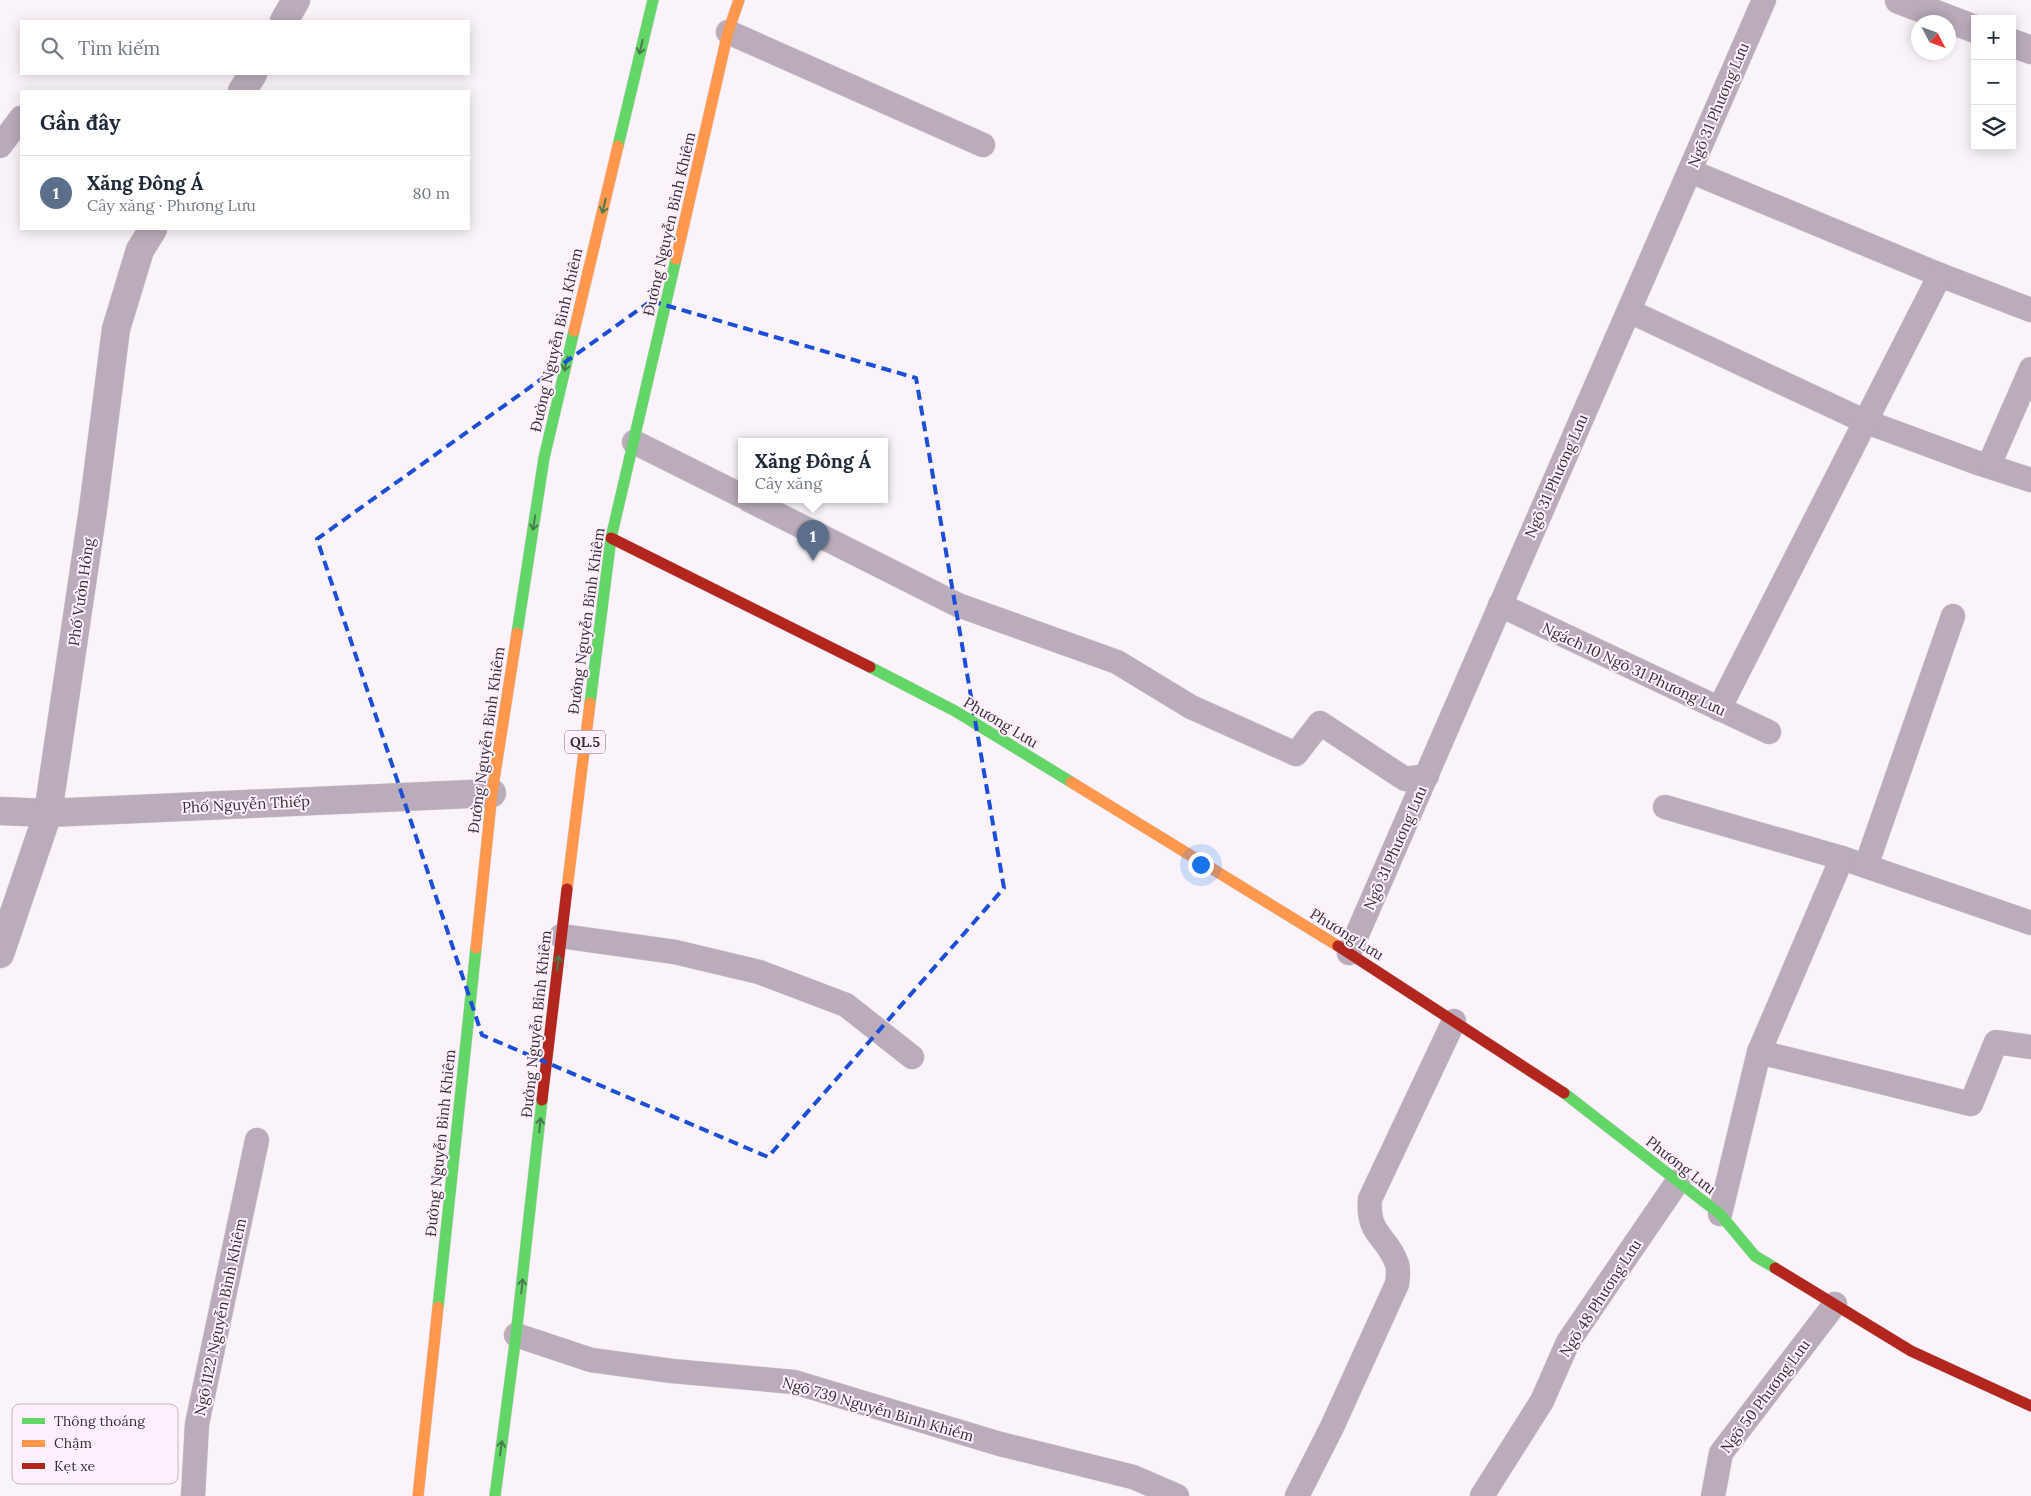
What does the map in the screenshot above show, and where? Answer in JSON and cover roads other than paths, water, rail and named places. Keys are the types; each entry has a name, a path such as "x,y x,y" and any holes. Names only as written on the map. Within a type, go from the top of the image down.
{"main road":[{"name":"Đường Nguyễn Bỉnh Khiêm","path":"495,1496 516,1335 561,936 611,538 728,32 739,0"},
{"name":"Đường Nguyễn Bình Khiêm","path":"418,1496 492,793 544,458 650,1"},
{"name":"Phương Lưu","path":"611,538 955,711 1349,953 1563,1093 1720,1214 1756,1256 1911,1351 2031,1406"}],"street":[{"path":"285,20 296,0"},
{"path":"1898,0 1971,27"},
{"path":"2016,44 2031,50"},
{"path":"243,90 253,75"},
{"name":"Phố Vườn Hồng","path":"0,954 48,813 93,508 116,328 140,250 152,230"},
{"name":"Phố Nguyễn Thiếp","path":"0,811 48,813 492,793"}],"lane":[{"name":"Ngõ 31 Phương Lưu","path":"1349,953 1764,0"},
{"path":"728,32 983,145"},
{"path":"0,146 20,119"},
{"path":"1690,171 1940,275 2031,310"},
{"path":"1718,709 1940,275"},
{"path":"1629,311 1864,421 1975,462 2031,480"},
{"path":"1989,465 2031,369"},
{"path":"634,442 738,494"},
{"path":"755,503 958,605 1117,662 1192,707 1296,754 1320,723 1405,779 1427,776"},
{"name":"Ngách 10 Ngõ 31 Phương Lưu","path":"1500,605 1769,732"},
{"path":"1866,866 1954,616"},
{"path":"1665,807 1842,858 2031,924"},
{"path":"1720,1214 1759,1052 1842,858"},
{"path":"561,936 675,952 759,972 846,1005 912,1057"},
{"path":"1297,1496 1332,1427 1398,1284 1398,1266 1372,1224 1369,1214 1370,1199 1454,1021"},
{"path":"1759,1052 1971,1104 1996,1042 2031,1047"},
{"name":"Ngõ 1122 Nguyễn Bỉnh Khiêm","path":"194,1496 197,1424 257,1140"},
{"name":"Ngõ 48 Phương Lưu","path":"1482,1496 1542,1401 1568,1342 1678,1181"},
{"name":"Ngõ 50 Phương Lưu","path":"1713,1496 1721,1453 1835,1304"},
{"name":"Ngõ 739 Nguyễn Bỉnh Khiểm","path":"516,1335 591,1360 672,1371 794,1382 1000,1444 1063,1458 1133,1477 1177,1496"}],"place":[{"name":"Xăng Đông Á","path":"813,561"}]}
